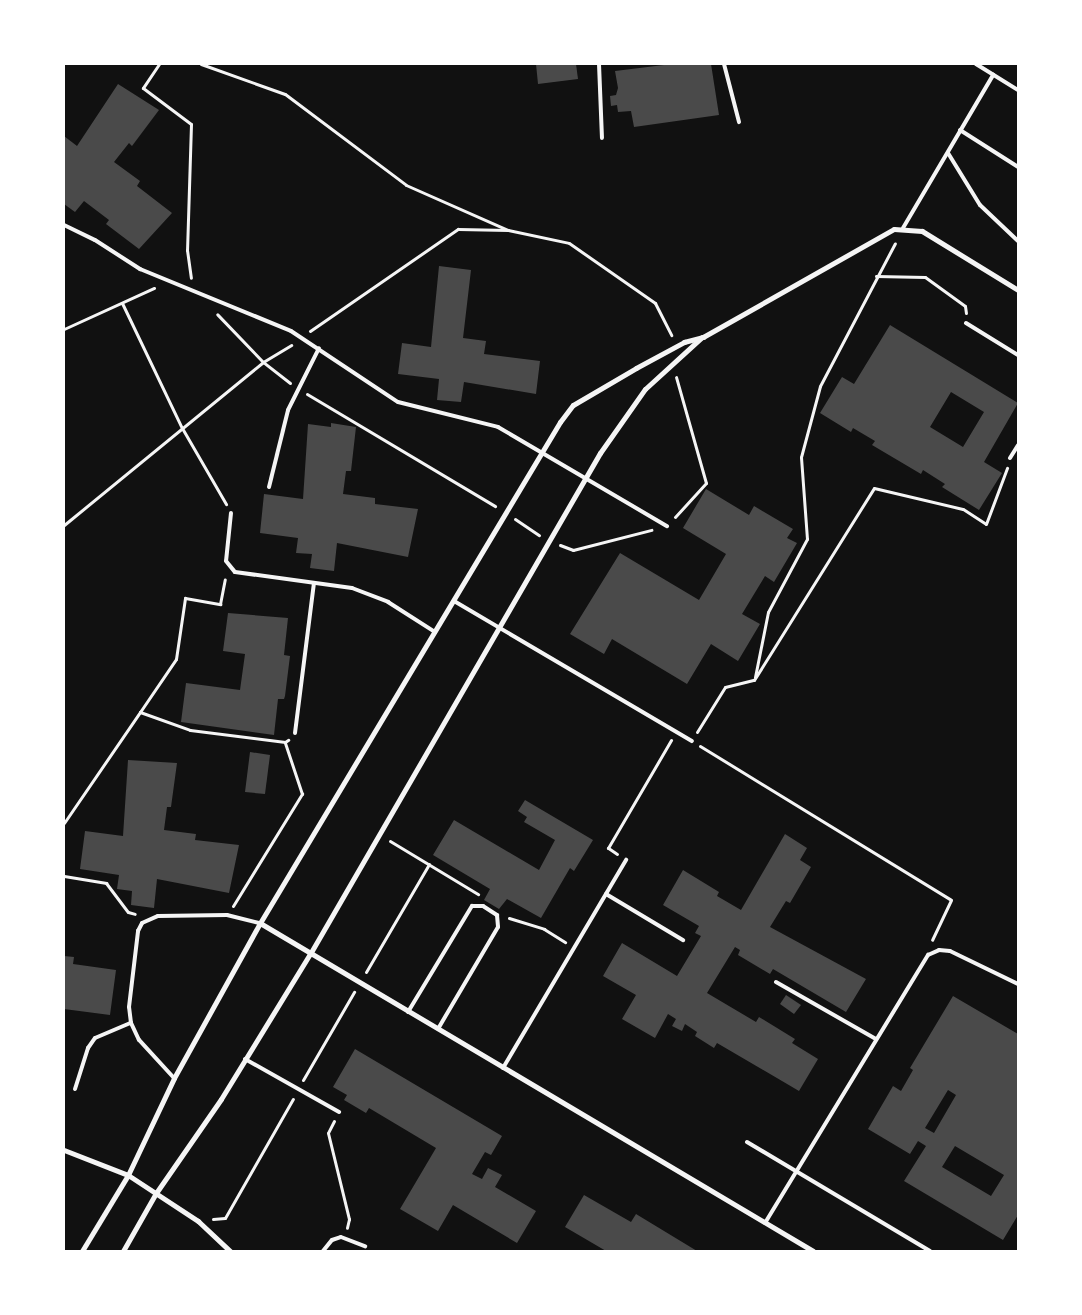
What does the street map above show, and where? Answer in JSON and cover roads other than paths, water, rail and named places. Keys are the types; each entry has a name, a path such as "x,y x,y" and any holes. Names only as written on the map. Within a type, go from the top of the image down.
{"street":[{"path":"123,1251 156,1193 245,1059 310,954 548,541 587,476 644,389 703,337 886,233 903,228 930,236 1018,290"},
{"path":"82,1251 128,1176 174,1078 260,923 507,514 541,454 574,405 684,342 703,337"},
{"path":"260,923 813,1251"},
{"path":"64,1150 128,1176 156,1193 198,1222 230,1251"}],"lane":[{"path":"599,64 602,138"},
{"path":"724,64 739,122"},
{"path":"976,64 1018,90"},
{"path":"984,70 988,64"},
{"path":"903,228 993,75"},
{"path":"960,130 1018,167"},
{"path":"948,153 980,205 1018,241"},
{"path":"64,225 96,240 140,269 192,289 301,337 398,402 452,417 488,423 541,454 587,476 667,526"},
{"path":"966,323 1018,355"},
{"path":"269,487 280,435 298,389 319,348"},
{"path":"1010,458 1018,445"},
{"path":"231,513 225,555 228,566 239,574 352,588 370,594 435,632"},
{"path":"296,733 314,583"},
{"path":"454,602 692,741"},
{"path":"503,1068 626,860"},
{"path":"606,894 683,940"},
{"path":"408,1012 467,911 476,905 497,915 498,927 438,1029"},
{"path":"174,1078 139,1040 131,1023 129,1007 138,931 148,918 227,915 260,923"},
{"path":"766,1223 921,963 928,955 939,950 950,951 1018,984"},
{"path":"776,982 876,1039"},
{"path":"75,1089 88,1048 95,1038 131,1023"},
{"path":"245,1059 339,1112"},
{"path":"747,1142 930,1251"},
{"path":"323,1251 332,1240 346,1237 365,1246"}]}
